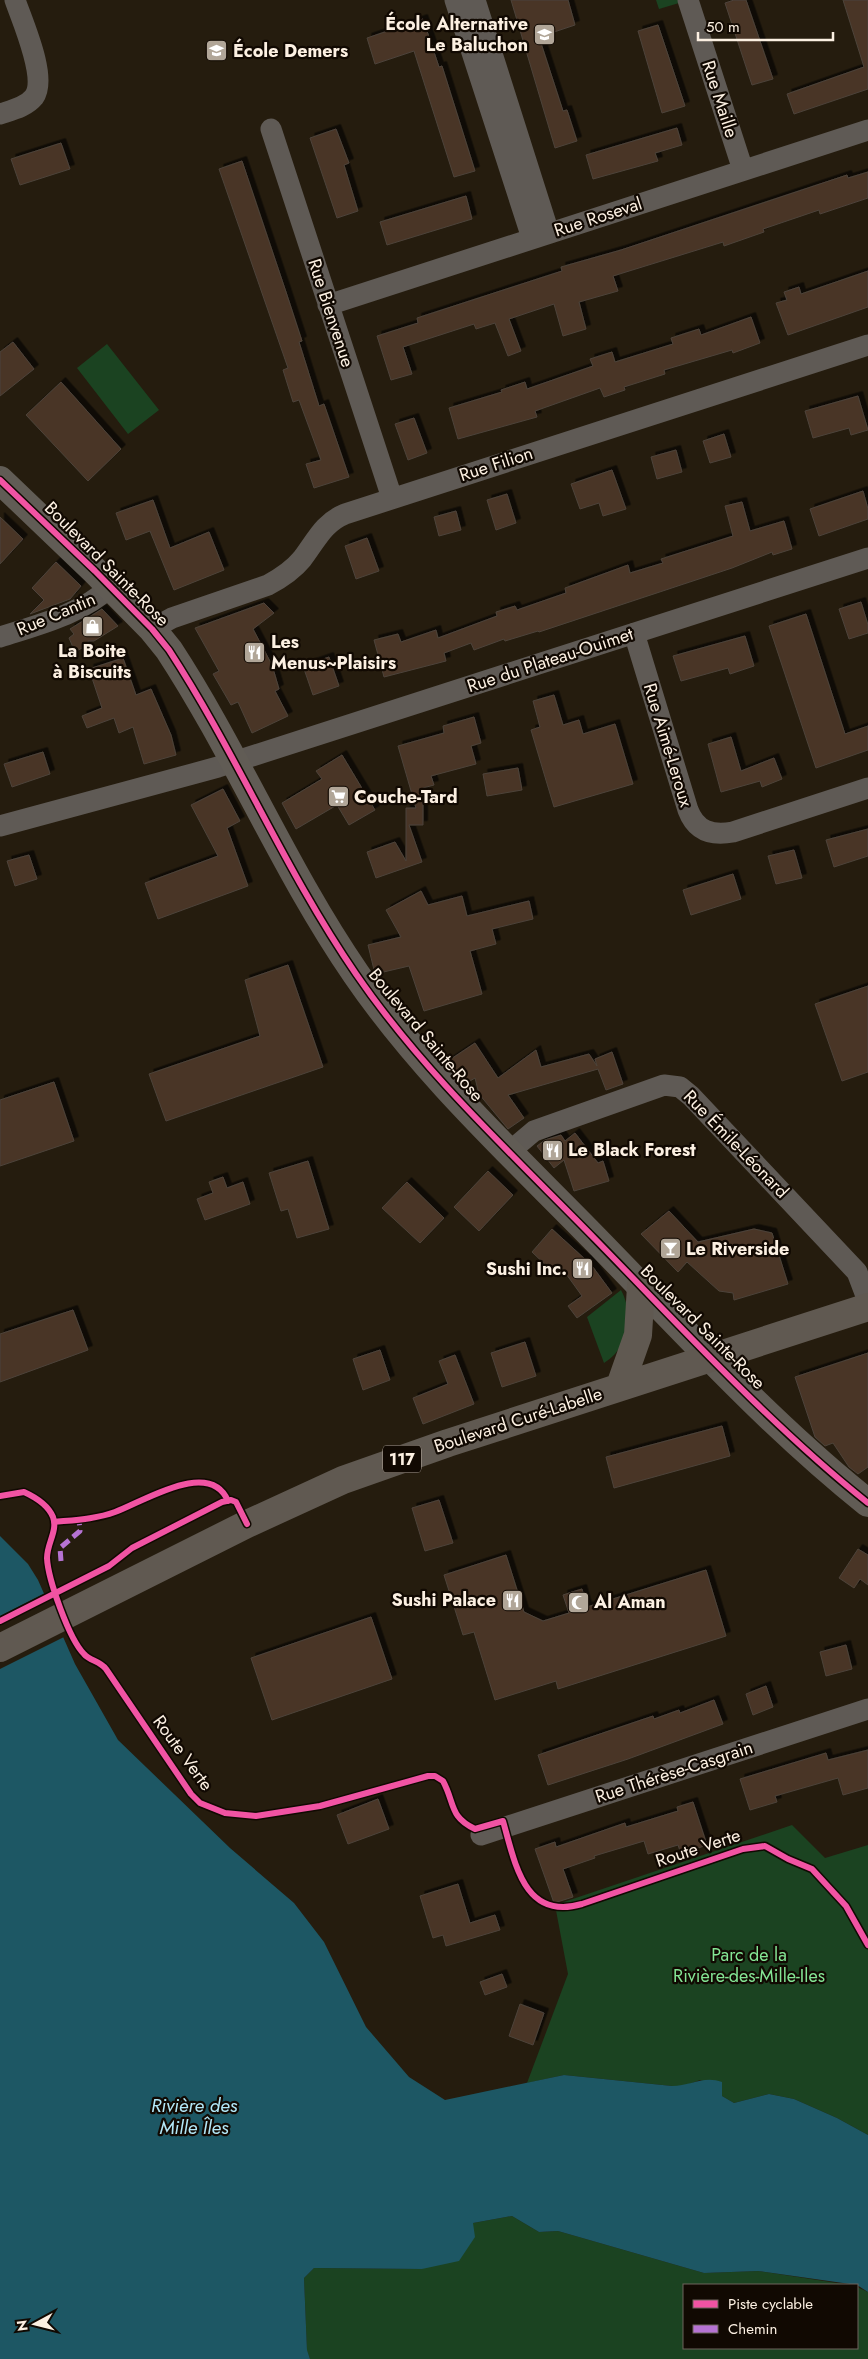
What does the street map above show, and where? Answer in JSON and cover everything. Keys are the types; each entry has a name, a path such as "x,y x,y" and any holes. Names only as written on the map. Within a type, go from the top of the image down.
{"main road":[{"path":"620,1386 638,1335 641,1286"},
{"name":"Boulevard Curé-Labelle","path":"0,1648 247,1524 343,1480 440,1445 868,1306"}],"street":[{"path":"0,114 26,104 35,95 39,86 37,70 15,0"},
{"path":"455,0 541,236"},
{"path":"474,0 541,236"},
{"name":"Rue Maille","path":"688,0 743,170"},
{"name":"Rue Bienvenue","path":"271,129 392,498"},
{"name":"Rue Roseval","path":"328,305 868,130"},
{"name":"Rue Filion","path":"152,628 172,618 276,581 295,567 331,522 345,514 868,345"},
{"name":"Boulevard Sainte-Rose","path":"0,480 152,628 184,672 232,762 328,932 358,978 409,1044 509,1152 641,1286 802,1447 868,1503"},
{"name":"Rue du Plateau-Ouimet","path":"0,826 232,762 868,558"},
{"name":"Rue Cantin","path":"0,637 88,604 110,587"},
{"name":"Rue Aimé-Leroux","path":"634,633 688,810 699,827 712,834 733,832 868,788"},
{"name":"Rue Émile-Léonard","path":"509,1152 534,1130 565,1118 664,1085 680,1087 692,1096 846,1260 861,1280 868,1301"},
{"name":"Rue Thérèse-Casgrain","path":"481,1835 868,1709"}],"green space":[{"path":"656,0 689,0 659,9"},
{"path":"107,344 159,410 128,434 77,368"},
{"path":"621,1290 627,1309 627,1330 619,1349 604,1363 587,1317"},
{"name":"Parc de la Rivière-des-Mille-Iles","path":"792,1825 825,1858 868,1845 868,2135 837,2118 794,2099 769,2094 734,2103 722,2096 722,2087 700,2080 684,2086 672,2086 564,2075 527,2083 568,1974 555,1905"},
{"path":"512,2216 539,2232 558,2231 704,2273 758,2271 843,2284 683,2284 683,2349 858,2349 858,2287 868,2292 868,2359 310,2359 307,2351 304,2278 314,2268 422,2269 473,2223"}],"water":[{"name":"Rivière des Mille Îles","path":"0,1536 28,1564 38,1580 75,1664 118,1740 230,1848 294,1903 324,1942 366,2027 409,2077 445,2100 564,2075 672,2086 703,2080 715,2080 722,2082 722,2096 734,2103 769,2094 794,2099 837,2118 868,2135 868,2292 858,2284 758,2271 704,2273 558,2231 539,2232 512,2216 473,2223 475,2237 459,2261 422,2269 314,2268 304,2278 307,2350 310,2359 0,2359"}],"pier":[{"path":"45,1593 66,1636 0,1669 0,1616"}],"building":[{"path":"511,0 568,0 575,25 539,37 563,111 567,110 577,141 555,148"},
{"path":"734,0 746,0 773,79 752,85 725,3"},
{"path":"843,0 868,0 868,89 794,114 787,94 864,67"},
{"path":"423,19 439,67 442,66 475,171 454,177 414,51 375,64 367,38"},
{"path":"658,25 685,106 662,113 638,31"},
{"path":"677,128 682,145 655,153 658,161 593,179 586,155"},
{"path":"336,129 349,163 344,165 358,211 337,218 310,138"},
{"path":"61,143 70,169 20,185 11,159"},
{"path":"242,161 302,341 299,342 319,406 324,404 349,477 314,488 306,464 321,460 299,400 293,402 283,370 288,368 219,169"},
{"path":"868,172 868,198 820,214 819,210 763,229 764,232 724,246 723,242 613,276 618,291 579,302 586,329 563,336 554,304 509,319 521,351 508,356 495,323 476,329 474,324 403,347 412,374 391,380 377,336 418,323 417,318 562,271 561,267 621,250 847,175 848,178"},
{"path":"466,196 472,219 387,245 380,222"},
{"path":"868,271 868,307 788,335 776,303 787,300 784,292 799,287 801,294"},
{"path":"751,317 760,343 733,353 732,350 664,370 665,374 624,387 625,390 604,397 600,388 535,411 537,417 458,439 449,408 502,392 501,390 525,382 527,389 593,366 590,359 612,352 615,362 673,344 671,338 699,329 701,335"},
{"path":"13,342 34,369 0,396 0,352"},
{"path":"61,382 121,449 88,481 26,415"},
{"path":"858,396 868,430 851,435 849,428 813,438 805,411"},
{"path":"414,418 427,453 408,460 395,424"},
{"path":"724,434 731,457 710,463 703,441"},
{"path":"676,450 682,472 657,479 651,457"},
{"path":"612,470 626,509 603,516 599,503 580,509 571,484"},
{"path":"863,491 868,509 868,519 819,536 810,509"},
{"path":"507,494 516,523 496,530 487,500"},
{"path":"153,500 170,548 209,532 224,570 174,590 150,531 126,540 116,513"},
{"path":"742,502 750,531 784,521 792,549 773,555 772,552 732,568 539,632 505,641 504,639 474,650 471,643 444,653 446,661 384,677 374,640 398,634 401,642 436,630 438,638 497,616 496,612 515,606 517,610 566,593 565,588 628,565 630,573 663,563 661,559 733,536 725,506"},
{"path":"456,511 461,530 439,536 434,517"},
{"path":"0,517 23,539 0,564"},
{"path":"367,538 379,571 356,579 345,546"},
{"path":"56,562 81,586 70,599 30,614 44,600 32,588"},
{"path":"861,602 868,625 868,633 849,639 839,609"},
{"name":"Les Menus~Plaisirs","path":"264,603 274,613 253,629 272,665 279,689 275,691 288,716 252,733 238,702 231,705 213,674 219,671 195,628"},
{"path":"102,609 118,626 94,641 88,641 89,644 75,652 69,638 74,634 70,629"},
{"path":"806,614 845,734 868,726 868,750 816,768 769,626"},
{"path":"745,636 754,666 730,674 728,668 681,681 673,656"},
{"path":"329,657 339,686 313,695 303,666"},
{"path":"123,658 136,695 151,689 171,735 176,755 144,764 133,727 119,733 114,718 87,728 82,716 102,708 89,669"},
{"path":"554,695 563,725 579,720 583,734 615,724 633,784 554,807 531,730 540,727 533,701"},
{"path":"474,717 481,743 471,746 476,764 431,776 434,785 423,788 423,825 409,825 422,862 376,878 367,852 395,842 406,861 406,808 416,808 398,746 444,733 443,726"},
{"path":"731,737 741,771 774,758 782,779 762,787 760,781 721,792 708,744"},
{"path":"43,752 50,774 12,787 4,764"},
{"path":"342,755 375,810 349,825 337,805 296,829 282,803 322,779 316,771"},
{"path":"518,768 522,790 487,796 483,774"},
{"path":"223,789 240,821 227,828 248,886 158,919 145,883 218,856 191,805"},
{"path":"868,829 868,856 834,867 826,840"},
{"path":"794,850 802,878 776,884 768,856"},
{"path":"29,855 37,879 15,886 7,861"},
{"path":"733,874 741,899 691,915 683,890"},
{"path":"421,891 428,905 462,896 467,916 529,901 533,919 492,929 496,944 470,951 482,994 424,1011 409,966 375,974 368,945 401,937 386,910"},
{"path":"288,965 323,1067 166,1121 149,1074 260,1036 245,980"},
{"path":"868,986 868,1072 842,1081 815,1004"},
{"path":"475,1043 498,1078 536,1050 541,1067 589,1054 597,1066 595,1059 612,1052 623,1084 606,1090 598,1069 508,1095 524,1118 508,1129 479,1094 475,1078 465,1084 448,1061"},
{"path":"54,1082 74,1141 0,1166 0,1100"},
{"path":"575,1133 598,1163 603,1161 609,1181 574,1191 564,1160 554,1168 537,1146 545,1140 561,1135 565,1141"},
{"path":"308,1161 329,1229 297,1238 288,1209 281,1211 269,1173"},
{"path":"488,1171 513,1195 479,1231 454,1207"},
{"path":"223,1177 227,1188 243,1182 250,1204 205,1220 197,1199 213,1193 209,1182"},
{"path":"407,1182 444,1218 420,1243 382,1208"},
{"path":"669,1211 698,1242 754,1229 772,1233 788,1284 734,1300 733,1293 719,1291 687,1262 678,1272 641,1234"},
{"path":"552,1229 587,1259 612,1293 577,1318 568,1306 582,1296 559,1264 552,1271 532,1252"},
{"path":"73,1310 88,1350 0,1382 0,1334"},
{"path":"525,1342 536,1376 502,1387 491,1353"},
{"path":"380,1350 390,1380 363,1390 353,1359"},
{"path":"868,1353 868,1467 858,1474 849,1467 833,1443 825,1446 815,1437 795,1377"},
{"path":"455,1355 474,1404 423,1424 413,1398 448,1384 439,1361"},
{"path":"722,1426 730,1456 614,1488 606,1457"},
{"path":"439,1500 453,1543 425,1551 412,1508"},
{"path":"858,1549 868,1555 868,1585 860,1579 854,1588 839,1578"},
{"path":"506,1555 524,1612 543,1621 569,1613 563,1595 572,1592 582,1589 587,1607 706,1570 726,1636 558,1689 556,1681 495,1700 474,1632 463,1635 444,1575"},
{"path":"371,1617 392,1679 272,1720 251,1658"},
{"path":"846,1645 852,1669 826,1676 820,1652"},
{"path":"766,1686 773,1707 753,1715 746,1694"},
{"path":"714,1700 723,1724 628,1759 548,1785 538,1755 653,1716 654,1719 679,1710 680,1713"},
{"path":"868,1750 868,1788 843,1795 838,1778 775,1796 777,1802 750,1810 740,1779 826,1753 828,1760"},
{"path":"378,1799 389,1829 348,1844 337,1815"},
{"path":"693,1802 707,1845 681,1854 678,1845 648,1854 644,1841 594,1856 595,1858 563,1869 573,1897 554,1903 535,1849 555,1842 556,1847 625,1823 626,1827 678,1811 677,1807"},
{"path":"458,1884 470,1923 495,1915 500,1930 446,1946 443,1935 433,1938 420,1896"},
{"path":"502,1974 507,1987 485,1995 480,1982"},
{"path":"520,2004 544,2013 533,2045 509,2036"}],"marked path":[{"path":"61,1561 60,1548 80,1531 79,1520"}],"cycle path":[{"path":"0,480 95,571 152,629 169,650 217,730 306,895 330,935 382,1010 410,1045 439,1079 501,1144 727,1375 831,1473 868,1503"},
{"path":"54,1522 85,1519 108,1514 158,1493 192,1483 207,1483 219,1489 228,1501"},
{"name":"Route Verte","path":"0,1496 24,1492 41,1502 51,1513 54,1527 47,1553 48,1568 60,1608 72,1636 84,1654 106,1669 191,1794 200,1803 225,1813 256,1816 320,1806 428,1776 435,1776 443,1781 454,1809 461,1820 467,1824 475,1829 503,1821 512,1854 525,1885 535,1896 547,1904 562,1907 582,1904 743,1849 765,1846 788,1859 812,1869 846,1906 868,1945"},
{"path":"0,1621 109,1566 132,1548 222,1502 231,1500 236,1502 247,1524"}],"place":[{"name":"École Alternative Le Baluchon","path":"544,34"},
{"name":"École Demers","path":"217,51"},
{"name":"La Boite à Biscuits","path":"92,626"},
{"name":"Les Menus~Plaisirs","path":"255,652"},
{"name":"Couche-Tard","path":"338,797"},
{"name":"Le Black Forest","path":"552,1150"},
{"name":"Le Riverside","path":"670,1249"},
{"name":"Sushi Inc.","path":"583,1269"},
{"name":"Sushi Palace","path":"512,1600"},
{"name":"Al Aman","path":"578,1602"}]}
